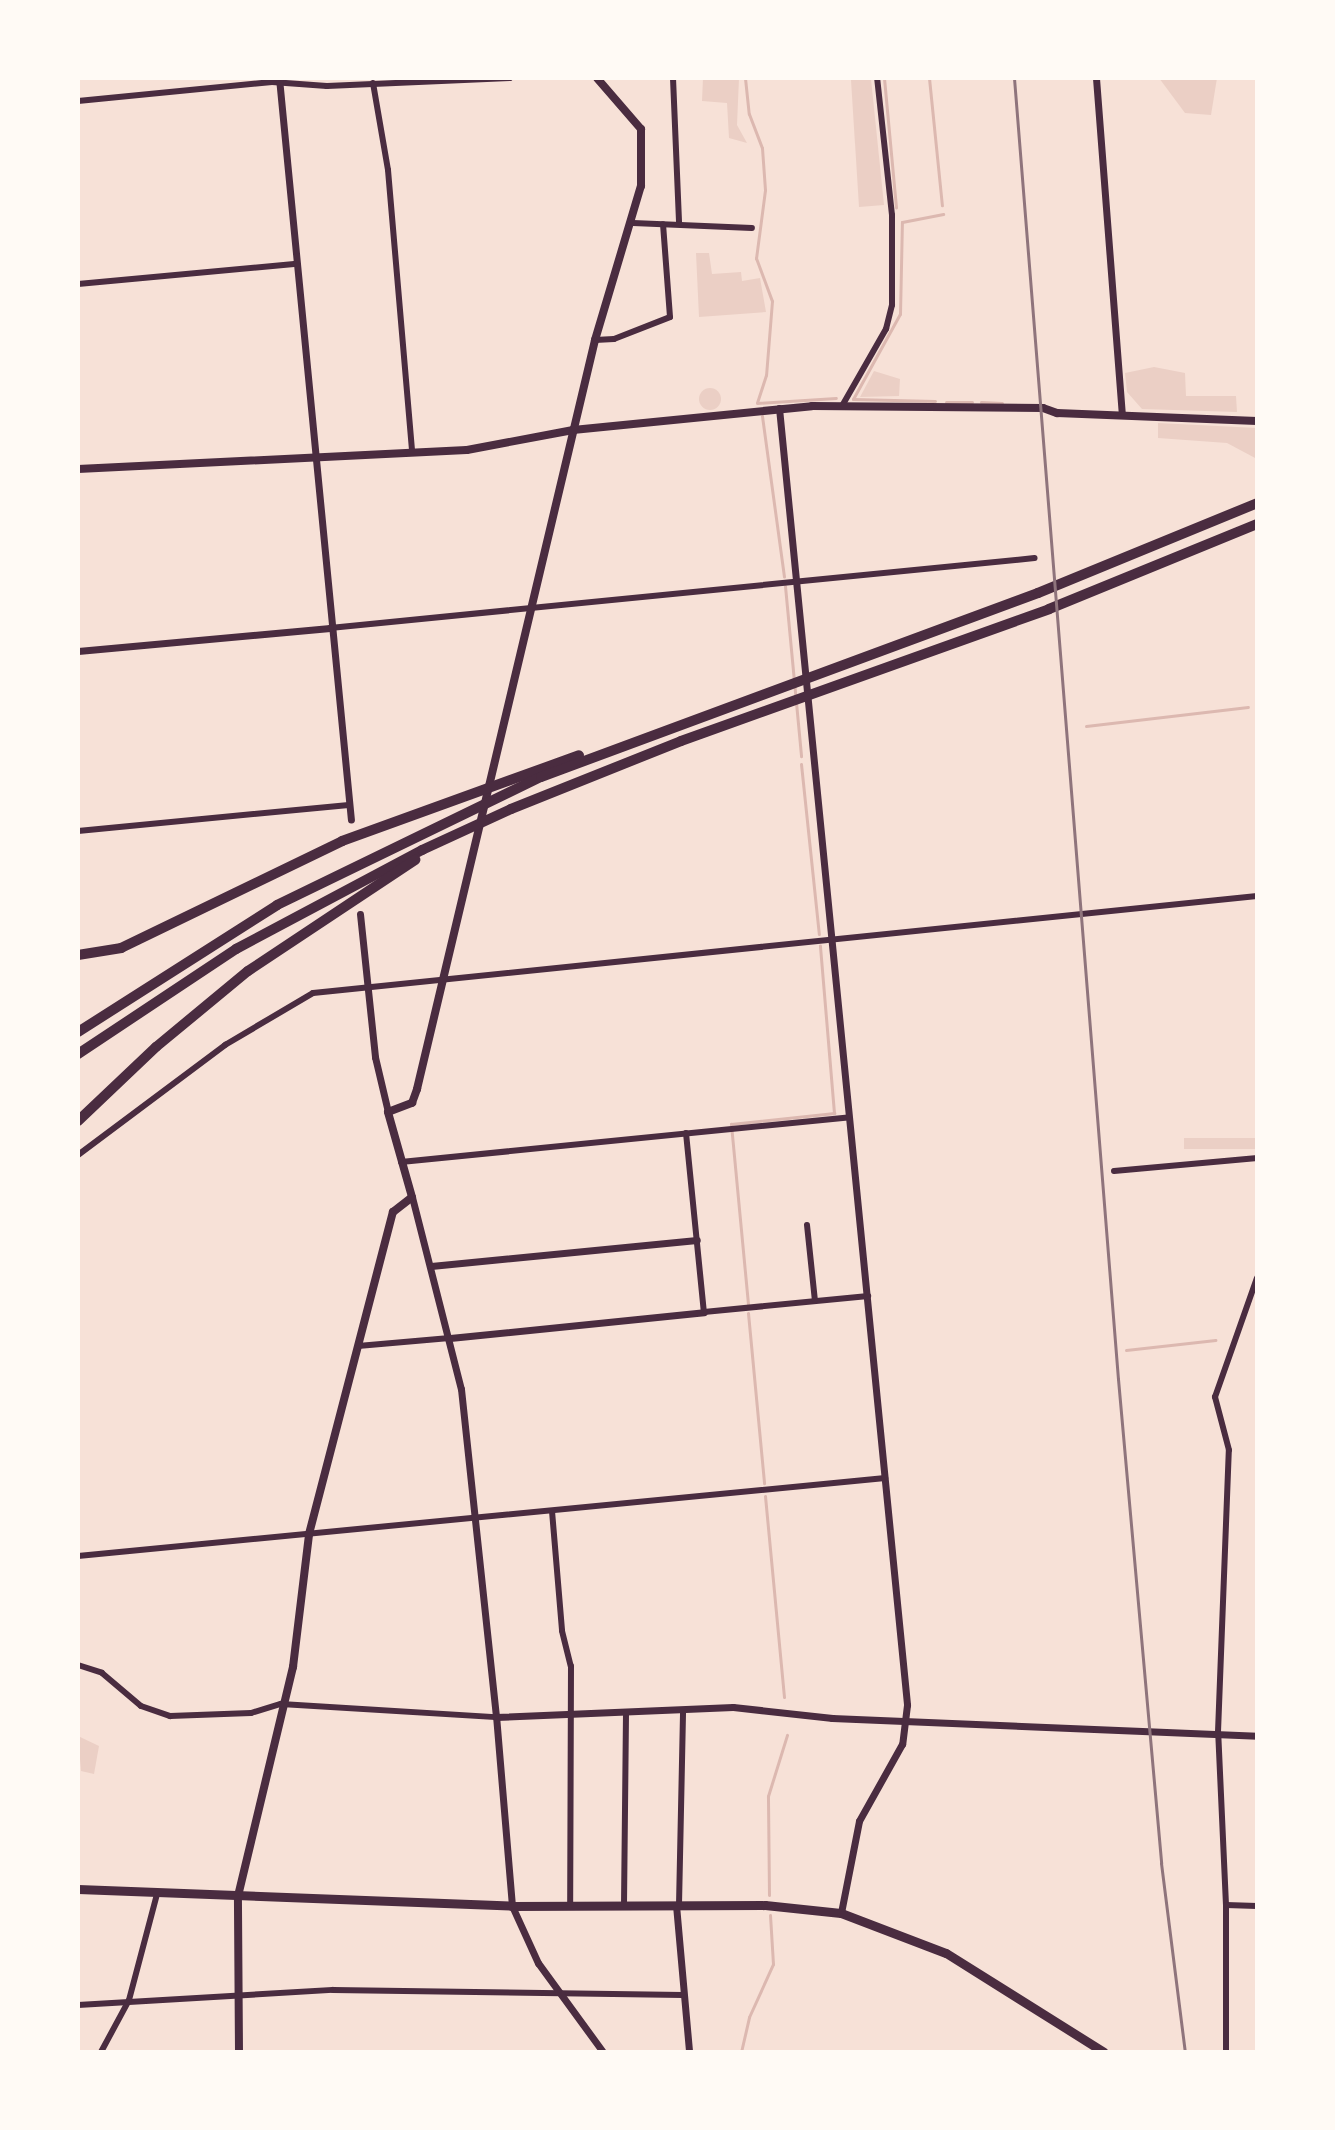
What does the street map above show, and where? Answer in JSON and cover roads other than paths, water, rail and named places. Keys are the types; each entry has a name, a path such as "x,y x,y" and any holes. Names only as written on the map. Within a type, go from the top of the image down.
{"highway":[{"path":"78,955 121,948 303,858 455,798 628,742 1038,593 1257,503"},
{"path":"78,1054 236,949 451,837 597,774 1049,609 1257,524"},
{"path":"78,1032 277,905 462,813 628,742"},
{"path":"78,1121 156,1047 248,971 451,837"},
{"path":"78,1889 512,1906 783,1906 841,1913 946,1953 1104,2052"}],"main road":[{"path":"239,2052 238,1896 298,1640 309,1534 393,1212 412,1197 388,1112 412,1103 533,609 595,340 633,223 644,167 641,129 597,78"},
{"path":"78,469 316,454 482,449 573,430 779,408 842,406 1122,413 1257,421"}],"street":[{"path":"78,101 280,81 373,83 510,78"},
{"path":"673,78 679,223"},
{"path":"842,406 886,329 892,305 892,215 877,78"},
{"path":"1096,78 1122,413"},
{"path":"280,81 294,264 316,454 330,628 351,820"},
{"path":"373,83 388,170 412,452"},
{"path":"633,223 752,228"},
{"path":"595,340 614,339 670,317 663,224"},
{"path":"78,284 294,264"},
{"path":"779,408 868,1296 906,1721 898,1753 859,1821 841,1913"},
{"path":"78,651 1035,558"},
{"path":"78,831 349,805"},
{"path":"78,1155 225,1045 313,993 367,984 1257,896"},
{"path":"360,914 375,1057 388,1112"},
{"path":"401,1162 848,1117"},
{"path":"686,1133 704,1312"},
{"path":"1114,1171 1257,1158"},
{"path":"412,1197 450,1338 466,1417 512,1906 523,1937 559,1994 603,2052"},
{"path":"807,1225 815,1301"},
{"path":"431,1266 697,1240"},
{"path":"1226,2052 1226,1905 1218,1732 1229,1450 1215,1397 1257,1278"},
{"path":"358,1346 868,1296"},
{"path":"78,1556 885,1478"},
{"path":"552,1511 562,1631 571,1666 570,1906"},
{"path":"78,1665 102,1673 141,1706 170,1716 251,1713 281,1704 496,1717 733,1707 906,1721 1257,1736"},
{"path":"683,1710 678,1905 689,2052"},
{"path":"624,1905 626,1713"},
{"path":"101,2052 129,2000 157,1894"},
{"path":"1226,1905 1257,1906"},
{"path":"78,2005 240,1994 683,1995"}],"waterway":[{"path":"745,78 749,114 762,148 765,190 756,258 772,301 766,375 757,403 836,398"},
{"path":"884,78 896,207"},
{"path":"929,78 942,205"},
{"path":"935,401 853,399 900,314 902,222 943,214"},
{"path":"946,402 972,402"},
{"path":"981,402 1002,403"},
{"path":"762,416 784,576"},
{"path":"785,586 801,756"},
{"path":"1086,726 1248,707"},
{"path":"801,764 819,934"},
{"path":"748,1304 731,1124 834,1113 820,946"},
{"path":"748,1313 764,1483"},
{"path":"1126,1350 1215,1340"},
{"path":"765,1496 784,1697"},
{"path":"769,1895 768,1796 787,1735"},
{"path":"741,2052 749,2017 773,1964 770,1915"}],"railway":[{"path":"1014,78 1118,1379 1161,1863 1185,2052"}]}
